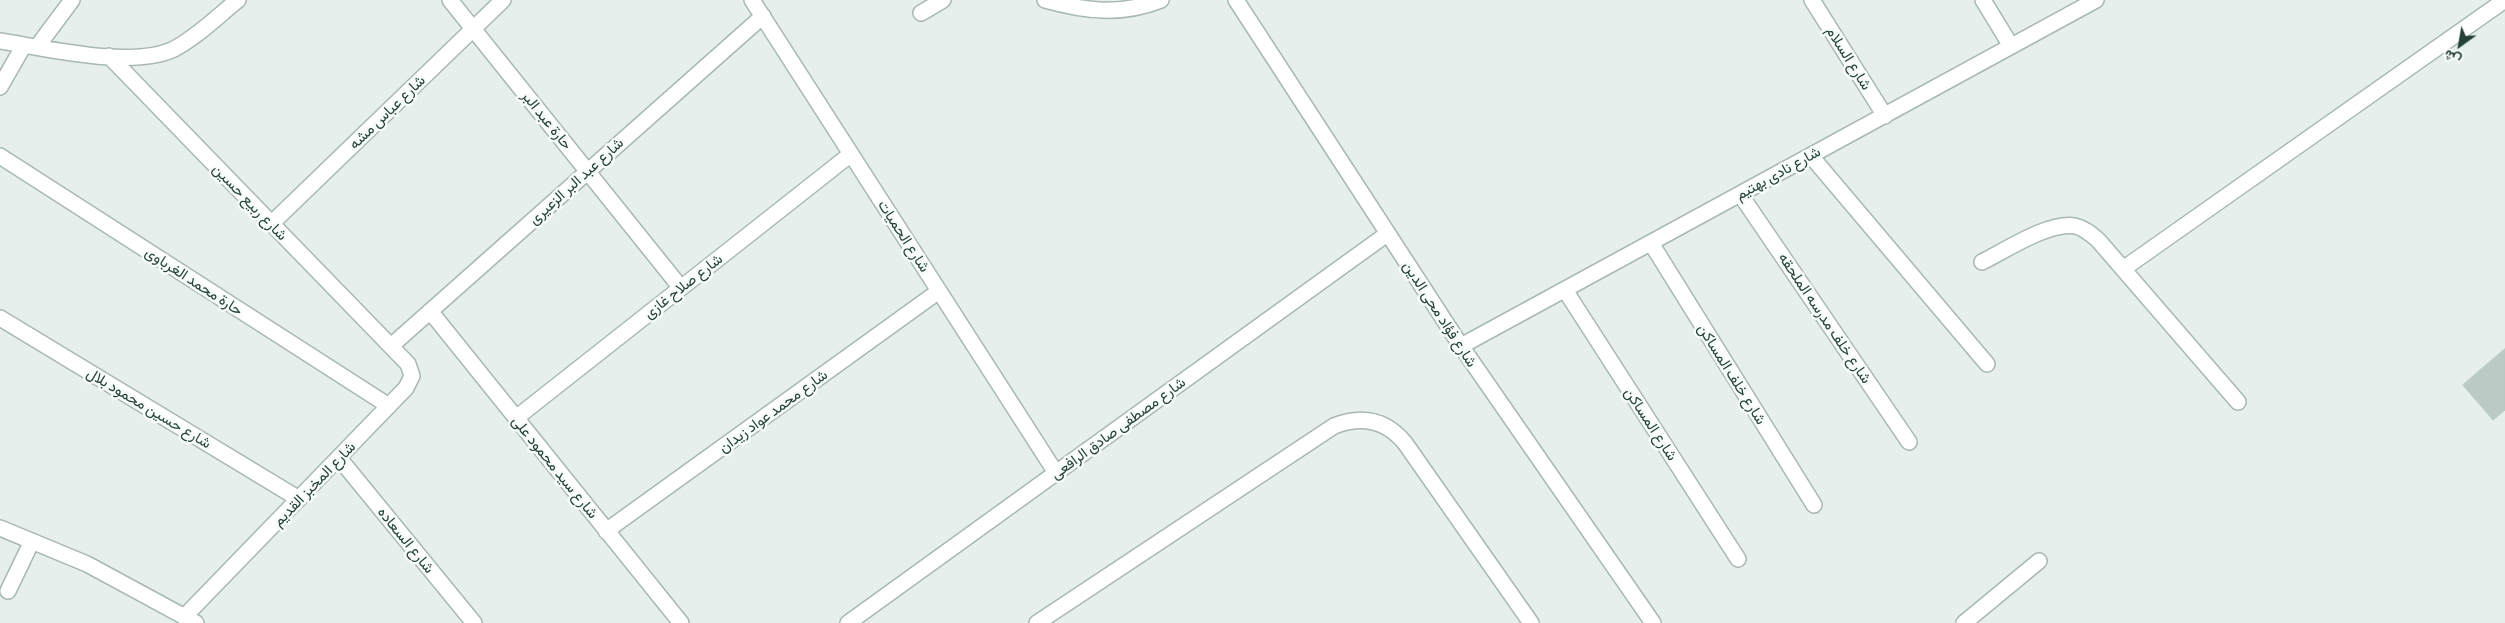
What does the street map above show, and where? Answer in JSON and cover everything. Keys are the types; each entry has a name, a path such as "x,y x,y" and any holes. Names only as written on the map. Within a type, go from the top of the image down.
{"street":[{"path":"0,87 31,46 72,0"},
{"path":"0,42 109,56 136,58 155,55 174,48 238,0"},
{"name":"حارة عبد البر","path":"450,0 681,288"},
{"name":"شارع عباس مشه","path":"271,224 503,0"},
{"name":"شارع الحميات","path":"752,0 1056,473"},
{"path":"921,13 943,0"},
{"path":"1045,0 1088,10 1111,12 1144,7 1161,0"},
{"name":"شارع فؤاد محى الدين","path":"1236,0 1461,346 1653,623"},
{"name":"شارع السلام","path":"1812,0 1885,116"},
{"path":"1983,0 2011,46"},
{"name":"شارع نادى بهتيم","path":"1461,346 2096,0"},
{"path":"2123,269 2505,0"},
{"name":"شارع عبد البر الزعيرى","path":"390,346 763,16"},
{"name":"شارع ربيع حسين","path":"109,56 390,346"},
{"name":"شارع صلاح غازى","path":"516,418 851,154"},
{"name":"حارة محمد الغرباوى","path":"0,156 389,406"},
{"path":"1811,156 1987,364"},
{"name":"شارع خلف مدرسه الملحقه","path":"1740,194 1909,442"},
{"path":"1982,262 2051,228 2063,225 2076,226 2088,232 2123,269 2238,402"},
{"name":"شارع مصطفى صادق الرافعى","path":"848,623 1388,234"},
{"name":"شارع خلف المساكن","path":"1651,243 1814,505"},
{"name":"شارع المساكن","path":"1565,290 1738,559"},
{"name":"شارع محمد عواد زيدان","path":"606,531 939,291"},
{"name":"شارع سيد محمود على","path":"430,311 681,623"},
{"name":"شارع حسين محمود بلال","path":"0,318 299,499"},
{"name":"شارع المخبز القديم","path":"190,619 299,499 406,388 412,376 408,364 390,346"},
{"path":"1037,623 1334,426 1360,420 1385,426 1396,432 1531,623"},
{"name":"شارع السعاده","path":"339,458 474,623"},
{"path":"0,528 87,564 190,619"},
{"path":"8,591 32,541"},
{"path":"1964,623 2039,561"}],"building":[{"path":"2505,349 2505,410 2493,420 2463,385"}]}
